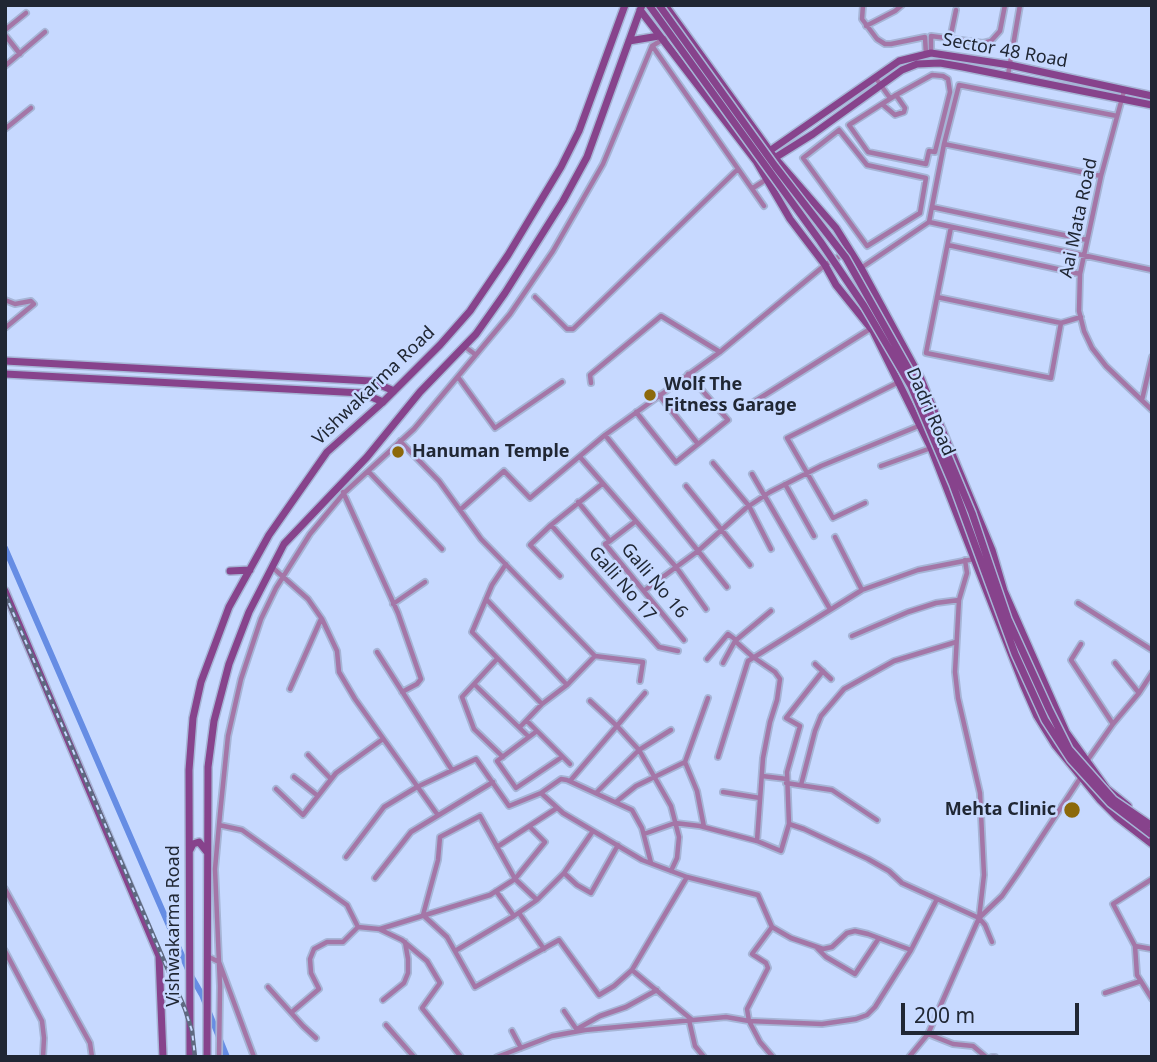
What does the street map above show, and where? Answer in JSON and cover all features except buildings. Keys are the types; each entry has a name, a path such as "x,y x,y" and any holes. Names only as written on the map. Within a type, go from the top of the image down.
{"main road":[{"name":"Vishwakarma Road","path":"190,1057 189,770 193,718 201,682 229,607 269,535 327,453 383,402 470,311 508,255 579,131 625,5"},
{"path":"649,5 820,241 864,306 911,386 953,485 1015,654 1045,720 1071,760 1110,803 1152,835"},
{"path":"659,5 775,166 846,258 921,391 972,513 1008,619 1069,749 1114,800 1152,824"},
{"name":"Dadri Road","path":"665,5 772,154 836,228 861,268 921,379 964,479 1004,591 1066,732 1107,789 1152,824"},
{"name":"Vishwakarma Road","path":"206,1057 208,767 214,721 229,664 249,612 284,544 367,457 419,392 476,334 505,293 563,201 587,157 641,7"},
{"name":"Dadri Road","path":"641,7 661,38 758,164 790,219 871,329 931,448 1037,716 1055,746 1117,817 1152,844"},
{"path":"629,41 661,38"},
{"name":"Sector 48 Road","path":"758,164 898,61 928,53 1010,65 1152,105"},
{"path":"688,74 706,62"},
{"name":"Sector 48 Road","path":"772,154 813,134 909,66 929,63 1123,95 1152,96"},
{"path":"5,361 371,381 394,391"},
{"path":"5,374 362,393 383,402"},
{"path":"979,573 997,567"},
{"path":"230,571 250,570"},
{"path":"5,591 159,956 163,1057"},
{"path":"189,824 193,833 198,835 204,833 208,824"},
{"path":"189,850 192,844 200,842 208,854"}],"street":[{"path":"863,5 861,13 866,26 877,39 885,44 925,37 928,53"},
{"path":"866,26 902,5"},
{"path":"928,53 931,36 983,43 991,41 1000,31 1005,5"},
{"path":"1008,75 1020,5"},
{"path":"950,39 956,10"},
{"path":"20,54 5,32 26,13"},
{"path":"219,1057 215,869 219,825 228,736 240,679 261,619 310,534 344,494 414,429 510,314 576,212 603,164 652,46 661,38 682,28"},
{"path":"5,66 45,32"},
{"path":"652,46 764,206"},
{"path":"932,75 943,76 950,84 935,152 929,151 926,164 868,152 849,125 890,98 932,75"},
{"path":"875,77 890,98"},
{"path":"861,268 929,222 959,85 1117,116"},
{"path":"882,104 895,115 904,112 905,108 896,95"},
{"name":"Aai Mata Road","path":"1123,95 1101,176 1080,274 1081,317 1092,348 1106,366 1152,410"},
{"path":"5,129 31,108"},
{"path":"839,130 867,165 926,178 920,213 867,246 803,158 822,144 839,130"},
{"path":"813,134 822,144"},
{"path":"944,144 1101,176"},
{"path":"535,297 567,329 573,329 738,169"},
{"path":"753,188 768,178"},
{"path":"932,207 1087,240"},
{"path":"929,222 1152,270"},
{"path":"951,227 926,353 1051,378 1061,323"},
{"path":"948,245 1080,274"},
{"path":"460,510 504,471 530,498 605,435 720,352 825,265 849,250"},
{"path":"937,297 1061,323 1081,317"},
{"path":"5,300 15,304 31,301 34,304 5,328"},
{"path":"591,383 590,375 661,316 720,352"},
{"path":"749,405 871,329"},
{"path":"464,346 476,355"},
{"path":"1152,356 1142,399 1152,399"},
{"path":"636,412 676,462 728,420 688,374"},
{"path":"458,377 495,428 562,383"},
{"path":"864,503 833,518 787,438 900,382"},
{"path":"659,395 698,444"},
{"path":"645,590 766,495 806,473 937,418"},
{"path":"605,435 727,587"},
{"path":"400,441 439,481 481,538 595,656 643,662 640,681"},
{"path":"881,466 931,448"},
{"path":"580,457 676,567 706,609"},
{"path":"713,463 749,506 771,549"},
{"path":"368,471 442,549"},
{"path":"752,474 830,609"},
{"path":"560,576 530,545 602,484"},
{"path":"785,484 814,536"},
{"path":"338,486 393,604 421,679 402,692"},
{"path":"686,486 750,565"},
{"path":"578,502 610,541 636,522"},
{"name":"Galli No 17","path":"551,525 659,648 678,651"},
{"path":"835,537 862,590"},
{"name":"Galli No 16","path":"610,541 605,544 684,640"},
{"path":"718,757 748,661 753,657 862,590 908,573 974,559"},
{"path":"909,1057 928,1034 979,918 984,875 980,793 958,698 955,672 959,600 967,573 965,560"},
{"path":"506,564 492,584 472,632 542,705"},
{"path":"272,567 308,599 337,651 339,672 355,699 437,814"},
{"path":"393,604 425,582"},
{"path":"486,599 567,685"},
{"path":"852,636 908,612 936,603 959,600"},
{"path":"1078,603 1152,650"},
{"path":"723,663 735,640 771,611"},
{"path":"289,689 321,619"},
{"path":"707,659 730,634 753,657 775,671 780,679 763,758 757,841"},
{"path":"801,785 814,731 821,716 844,690 894,662 956,642"},
{"path":"1081,644 1071,660 1113,724"},
{"path":"377,652 452,770"},
{"path":"520,727 595,656"},
{"path":"497,659 462,697 474,729 503,757"},
{"path":"1115,663 1139,693"},
{"path":"815,664 831,679"},
{"path":"644,834 676,823 704,827 781,850 789,824 786,781 800,726 786,718 823,671"},
{"path":"979,918 1002,895 1018,873 1113,724 1152,673"},
{"path":"474,684 529,737"},
{"path":"570,781 645,693"},
{"path":"704,827 697,792 685,762 708,698"},
{"path":"590,701 639,750 671,806 679,836 677,858 671,871"},
{"path":"527,721 570,764"},
{"path":"596,793 639,750 671,730"},
{"path":"537,732 497,761 516,788 562,757"},
{"path":"276,789 303,815 336,773 383,739"},
{"path":"308,755 331,779"},
{"path":"346,857 384,807 417,787 476,759 509,806 541,793 561,779 632,810 644,834 652,864"},
{"path":"616,802 636,786 685,762"},
{"path":"762,776 832,790 877,820"},
{"path":"294,777 318,796"},
{"path":"375,878 411,832 493,782"},
{"path":"723,792 760,798"},
{"path":"541,793 557,808 652,864 687,877 758,894 772,927 816,948 825,957 855,974 879,938"},
{"path":"497,847 557,808"},
{"path":"423,915 438,860 440,837 480,816 515,879 537,900"},
{"path":"789,824 869,859 902,883 979,918 992,942"},
{"path":"219,825 242,830 347,905 358,927"},
{"path":"379,929 496,891 515,879 545,842 530,827"},
{"path":"455,951 517,915 537,900 564,873 593,831"},
{"path":"564,873 591,893 618,845"},
{"path":"423,915 447,937 475,988 559,940 598,995 614,986 632,970 687,877"},
{"path":"1152,878 1113,904 1135,946 1137,975 1152,999"},
{"path":"5,888 90,1042 92,1057"},
{"path":"496,891 544,949"},
{"path":"497,1057 513,1054 552,1036 577,1030 726,1017 749,1021 822,1024 839,1023 867,1015 875,1007 911,950 937,899"},
{"path":"358,927 379,929 405,942 427,961 440,983 422,1008 461,1057"},
{"path":"292,1012 319,989 311,973 310,959 314,949 327,942 343,942 358,927"},
{"path":"772,927 752,954 766,963 768,968 749,1004 749,1021 760,1042 773,1057"},
{"path":"816,948 832,947 853,931 911,950"},
{"path":"383,1000 404,984 408,973 405,942"},
{"path":"1135,946 1152,949"},
{"path":"5,951 42,1021 43,1057"},
{"path":"207,956 219,962 254,1057"},
{"path":"632,970 691,1020 695,1046 704,1057"},
{"path":"1105,993 1141,981"},
{"path":"268,987 316,1038"},
{"path":"577,1030 600,1016 626,1007 657,990"},
{"path":"564,1011 577,1030"},
{"path":"386,1025 414,1057"},
{"path":"512,1031 521,1048"},
{"path":"928,1034 953,1044 973,1046 986,1057"}],"waterway":[{"path":"5,548 227,1057"}],"railway":[{"path":"5,594 185,1009 192,1031 195,1057"}],"place":[{"name":"Wolf The Fitness Garage","path":"650,395"},
{"name":"Hanuman Temple","path":"398,452"},
{"name":"Mehta Clinic","path":"1072,810"}]}
